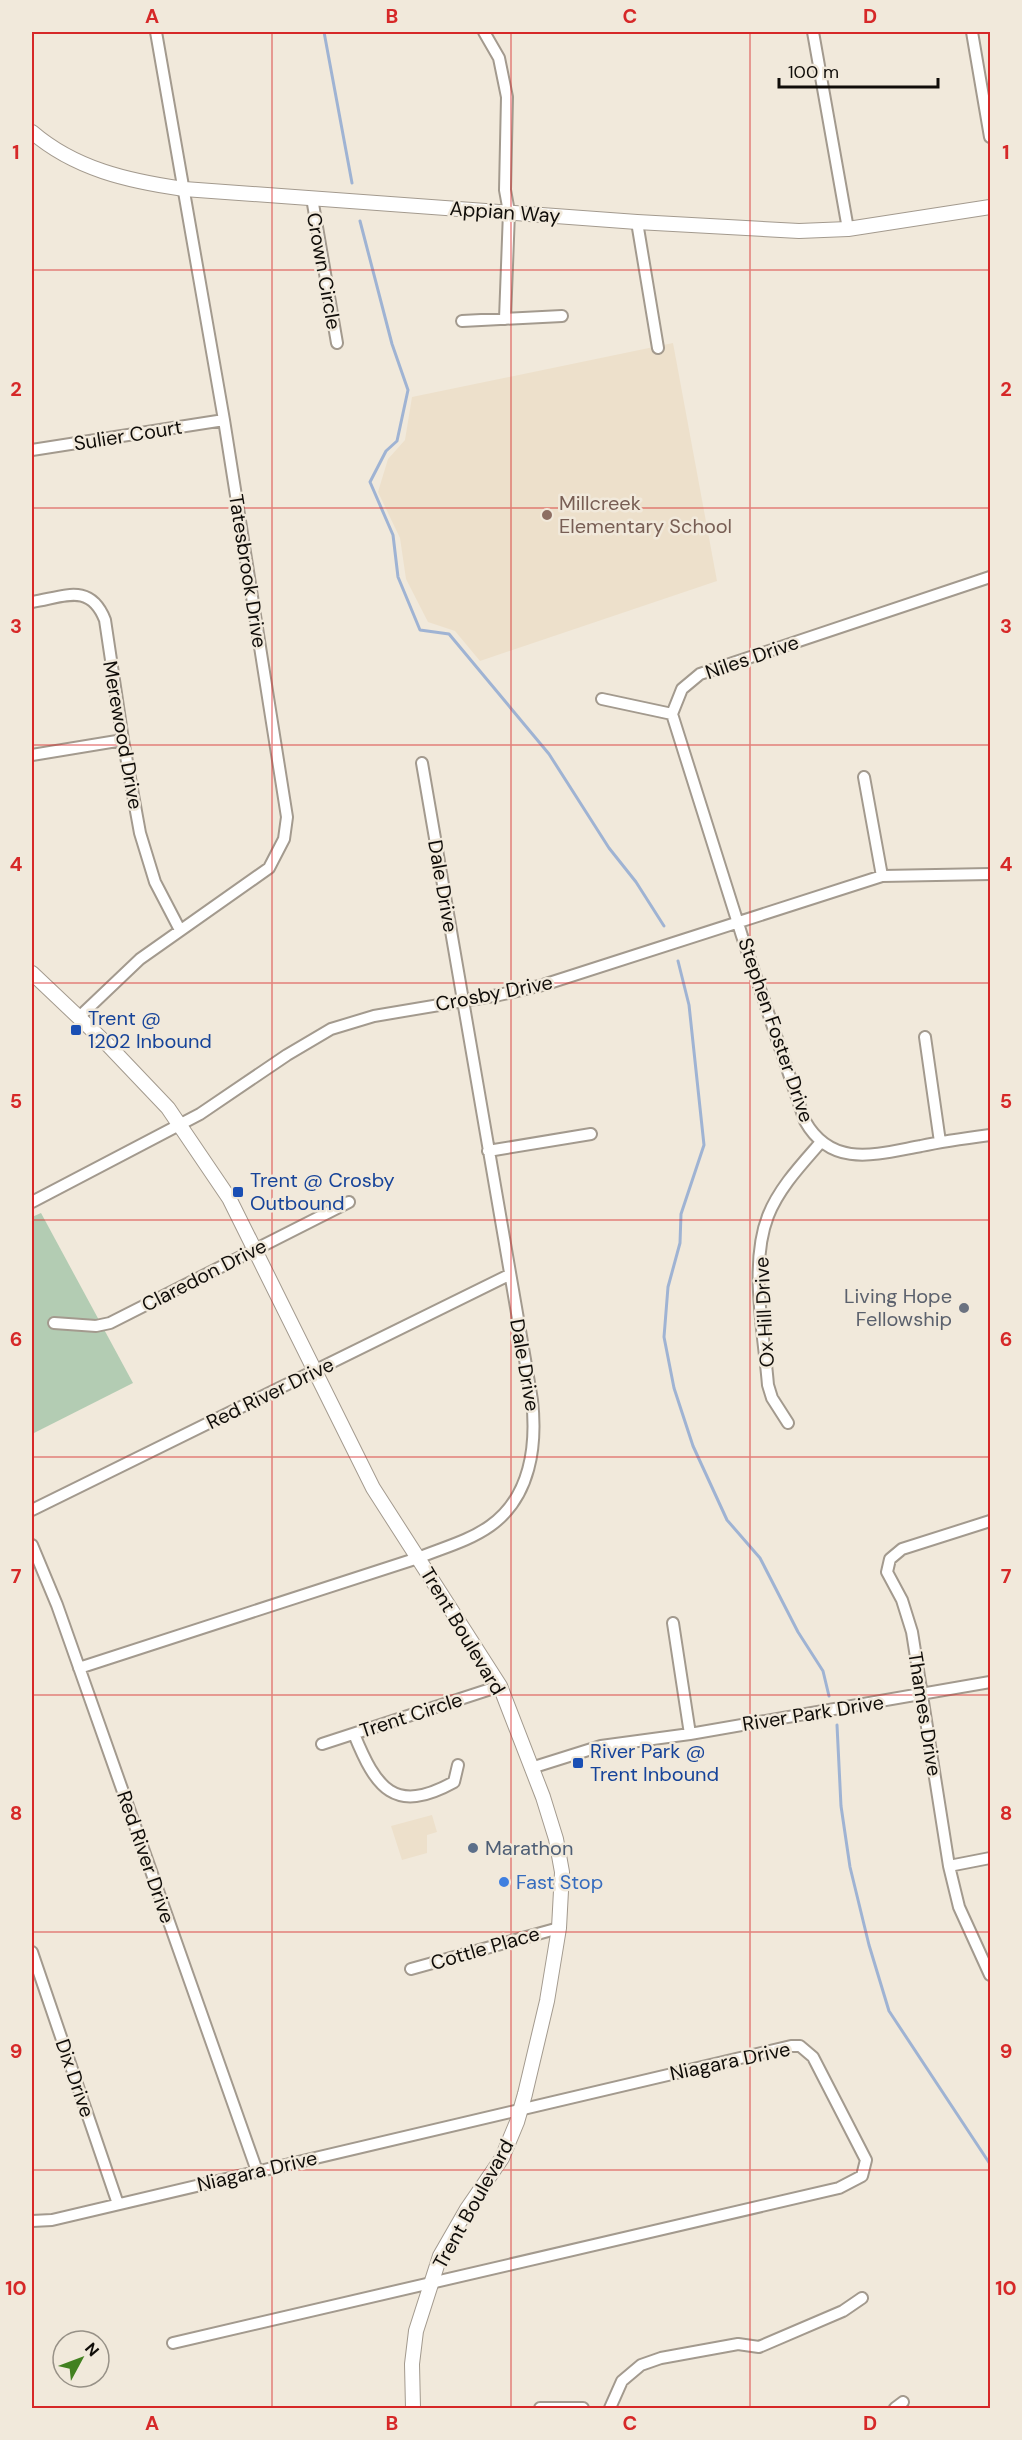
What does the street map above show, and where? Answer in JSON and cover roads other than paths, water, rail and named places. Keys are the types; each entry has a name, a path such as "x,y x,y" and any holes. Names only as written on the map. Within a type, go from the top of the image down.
{"street":[{"name":"Tatesbrook Drive","path":"79,1017 140,959 269,868 284,839 287,817 224,420 156,32"},
{"path":"484,32 499,58 507,97 505,190 509,212 506,319"},
{"path":"813,32 848,230"},
{"path":"972,32 990,137"},
{"name":"Appian Way","path":"32,132 54,149 94,169 138,183 184,189 773,230 848,230 990,207"},
{"name":"Crown Circle","path":"312,198 337,343"},
{"path":"637,222 658,348"},
{"path":"462,321 562,316"},
{"name":"Sulier Court","path":"32,450 224,420"},
{"name":"Niles Drive","path":"672,714 682,689 700,674 990,577"},
{"name":"Merewood Drive","path":"32,602 79,594 89,596 100,608 105,620 123,740 148,861 155,882 180,930"},
{"path":"602,699 672,714 738,921"},
{"path":"32,755 123,740"},
{"name":"Dale Drive","path":"79,1668 418,1558 470,1538 492,1525 517,1496 530,1466 534,1435 532,1400 422,763"},
{"path":"864,777 882,876"},
{"name":"Crosby Drive","path":"32,1202 181,1124 331,1029 374,1016 499,995 543,985 882,876 990,874"},
{"name":"Stephen Foster Drive","path":"738,921 805,1121 820,1142 850,1154 864,1155 990,1135"},
{"name":"Trent Boulevard","path":"32,973 145,1082 181,1124 229,1198 373,1488 500,1686 543,1797 562,1872 559,1928 547,2001 521,2108 502,2158 453,2232 440,2256 429,2285 416,2331 412,2375 413,2409"},
{"path":"925,1037 940,1142"},
{"path":"488,1151 591,1134"},
{"name":"Ox Hill Drive","path":"788,1423 772,1398 768,1384 759,1256 762,1235 774,1204 790,1179 820,1142"},
{"name":"Claredon Drive","path":"54,1323 96,1326 110,1323 349,1202"},
{"name":"Red River Drive","path":"32,1510 509,1275"},
{"name":"Thames Drive","path":"990,1521 902,1549 890,1559 887,1572 908,1615 949,1866 959,1907 990,1975"},
{"name":"Red River Drive","path":"32,1545 79,1668 257,2171"},
{"path":"673,1623 690,1734"},
{"name":"River Park Drive","path":"531,1768 601,1746 690,1734 922,1696 990,1682"},
{"name":"Trent Circle","path":"322,1744 500,1686"},
{"path":"354,1734 368,1768 395,1794 409,1798 444,1787 454,1782 458,1766"},
{"path":"949,1866 990,1858"},
{"name":"Cottle Place","path":"411,1969 559,1928"},
{"name":"Dix Drive","path":"32,1953 118,2204"},
{"name":"Niagara Drive","path":"32,2221 52,2220 775,2048 800,2046 808,2051 819,2067 863,2150 866,2169 854,2182 839,2188 173,2343"},
{"path":"610,2409 622,2381 641,2365 661,2358 738,2344 759,2346 843,2311 862,2298"},
{"path":"540,2409 583,2409"}],"waterway":[{"path":"324,32 352,183"},
{"path":"360,221 392,344 408,390 397,441 386,451 370,482 393,535 398,577 420,630 449,634 549,754 609,848 636,882 664,926"},
{"path":"678,961 689,1005 704,1145 681,1214 680,1243 668,1287 664,1337 674,1388 693,1446 727,1520 760,1558 798,1632 823,1671 829,1696"},
{"path":"837,1725 841,1806 850,1867 869,1945 889,2011 990,2164"}],"place":[{"name":"Millcreek Elementary School","path":"547,515"},
{"name":"Trent @ 1202 Inbound","path":"76,1030"},
{"name":"Trent @ Crosby Outbound","path":"238,1192"},
{"name":"Living Hope Fellowship","path":"964,1308"},
{"name":"River Park @ Trent Inbound","path":"578,1763"},
{"name":"Marathon","path":"473,1848"},
{"name":"Fast Stop","path":"504,1882"}]}
